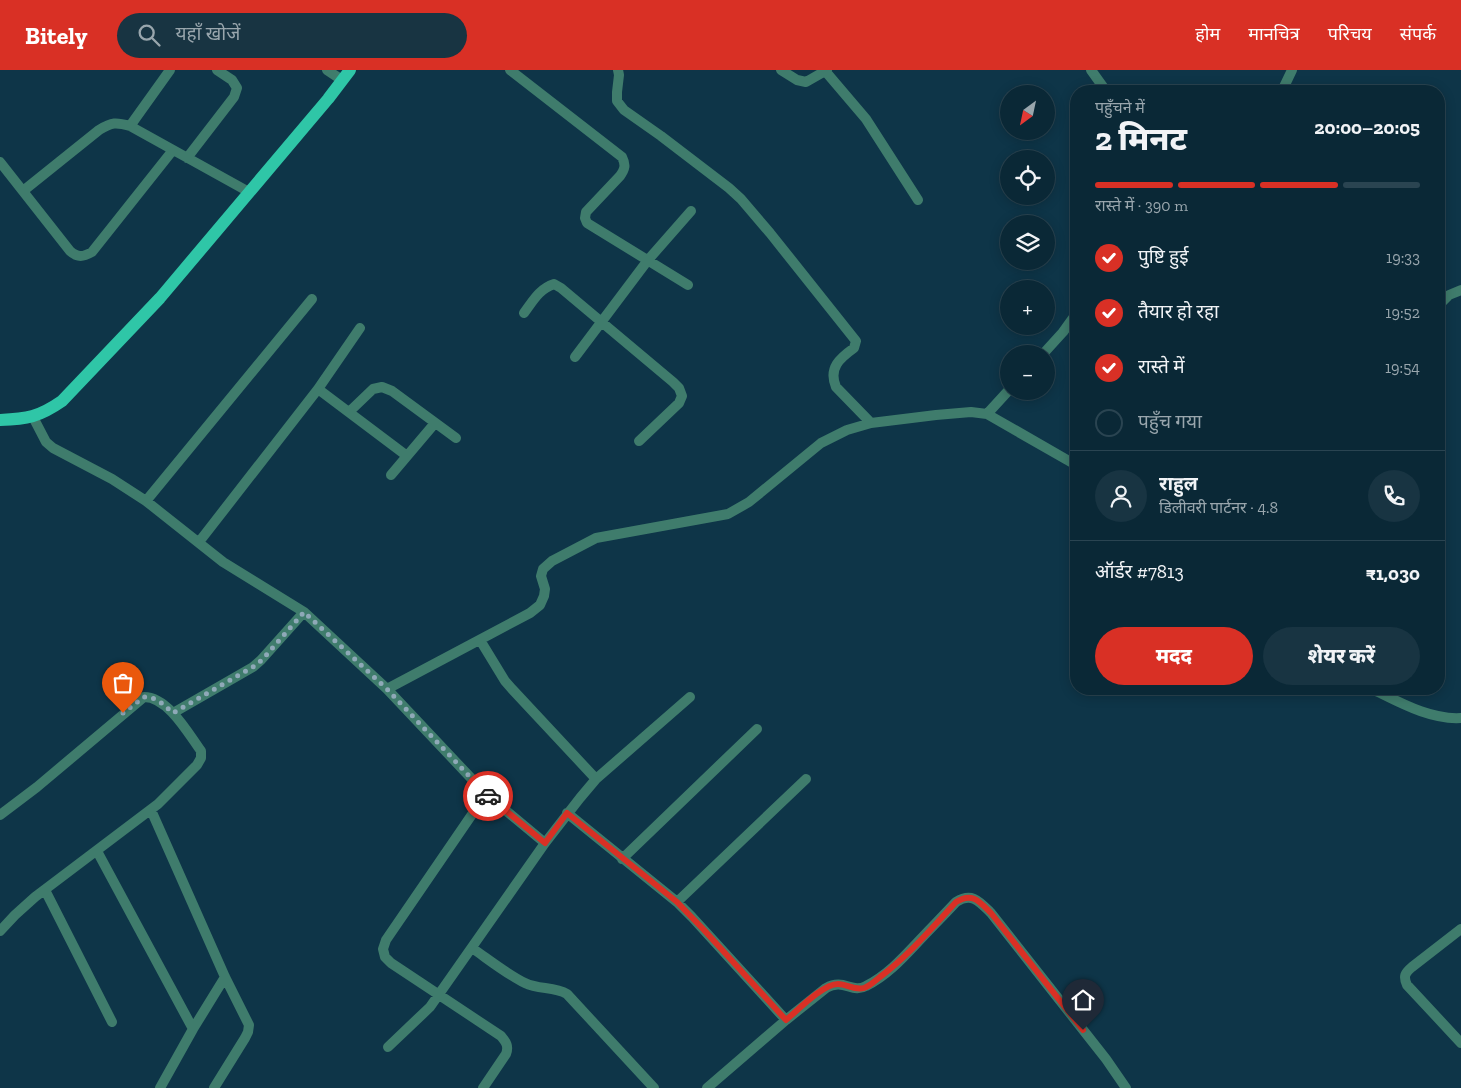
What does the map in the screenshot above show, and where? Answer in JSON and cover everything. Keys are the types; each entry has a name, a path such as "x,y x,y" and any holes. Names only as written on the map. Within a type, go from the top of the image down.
{"main road":[{"path":"0,420 33,417 49,410 62,401 160,298 346,75"}],"street":[{"path":"130,126 170,70"},
{"path":"187,158 234,97 237,88 232,80 217,70"},
{"path":"327,70 346,75"},
{"path":"510,70 622,157 625,170 586,212 585,218 587,223 688,285"},
{"path":"618,70 618,101 624,110 730,188 770,233 856,341 854,348 838,360 833,374 834,381 836,387 871,423"},
{"path":"781,70 797,80 806,82 826,71 866,119 918,200"},
{"path":"1091,70 1102,85"},
{"path":"1285,85 1292,70"},
{"path":"22,191 108,124 118,122 130,126 249,192"},
{"path":"0,162 70,251 76,256 84,257 92,252 173,150"},
{"path":"575,357 648,260 690,211"},
{"path":"524,313 541,290 554,284 679,388 682,396 679,403 638,441"},
{"path":"1445,299 1449,295 1461,290"},
{"path":"146,501 312,299"},
{"path":"1051,345 1070,322"},
{"path":"198,542 318,389 360,328"},
{"path":"349,412 373,389 382,387 392,391 456,438"},
{"path":"318,389 407,456"},
{"path":"987,414 1000,400"},
{"path":"387,689 530,613 540,605 544,596 545,589 541,576 543,568 552,561 596,538 728,514 749,502 822,443 848,430 871,423 971,412 987,414 1070,462"},
{"path":"33,417 46,442 53,448 112,479 146,501 223,562 304,612 387,689 486,794 545,843"},
{"path":"391,475 435,423"},
{"path":"173,713 253,667 262,660 304,612"},
{"path":"480,640 505,681 596,779"},
{"path":"1386,695 1432,715 1449,719 1461,718"},
{"path":"0,815 37,787 144,697 151,697 157,700 173,713 201,751 201,758 197,765 152,810 45,890 15,915 0,931"},
{"path":"388,1047 430,1007 545,843 596,779 690,697"},
{"path":"622,858 757,729"},
{"path":"677,902 806,778"},
{"path":"483,1088 506,1054 508,1049 506,1042 501,1036 385,958 383,949 386,940 486,794"},
{"path":"152,810 225,977 249,1025 248,1032 214,1088"},
{"path":"567,813 677,902 786,1020"},
{"path":"97,851 193,1029"},
{"path":"45,890 112,1022"},
{"path":"707,1088 786,1020 831,985 840,983 858,989 864,988 876,980 897,964 956,902 963,898 972,898 981,903 991,913 1106,1059 1126,1088"},
{"path":"1461,929 1412,967 1404,978 1407,985 1461,1043"},
{"path":"472,948 524,982 538,987 560,989 567,994 654,1088"},
{"path":"160,1088 225,977"}],"way so far":[{"path":"123,713 144,697 151,697 157,700 173,713 253,667 262,660 304,612 387,689 488,796"}],"route":[{"path":"488,796 545,843 567,813 677,902 786,1020 831,985 840,983 858,989 864,988 897,964 956,902 963,898 972,898 981,903 991,913 1083,1030"}]}
